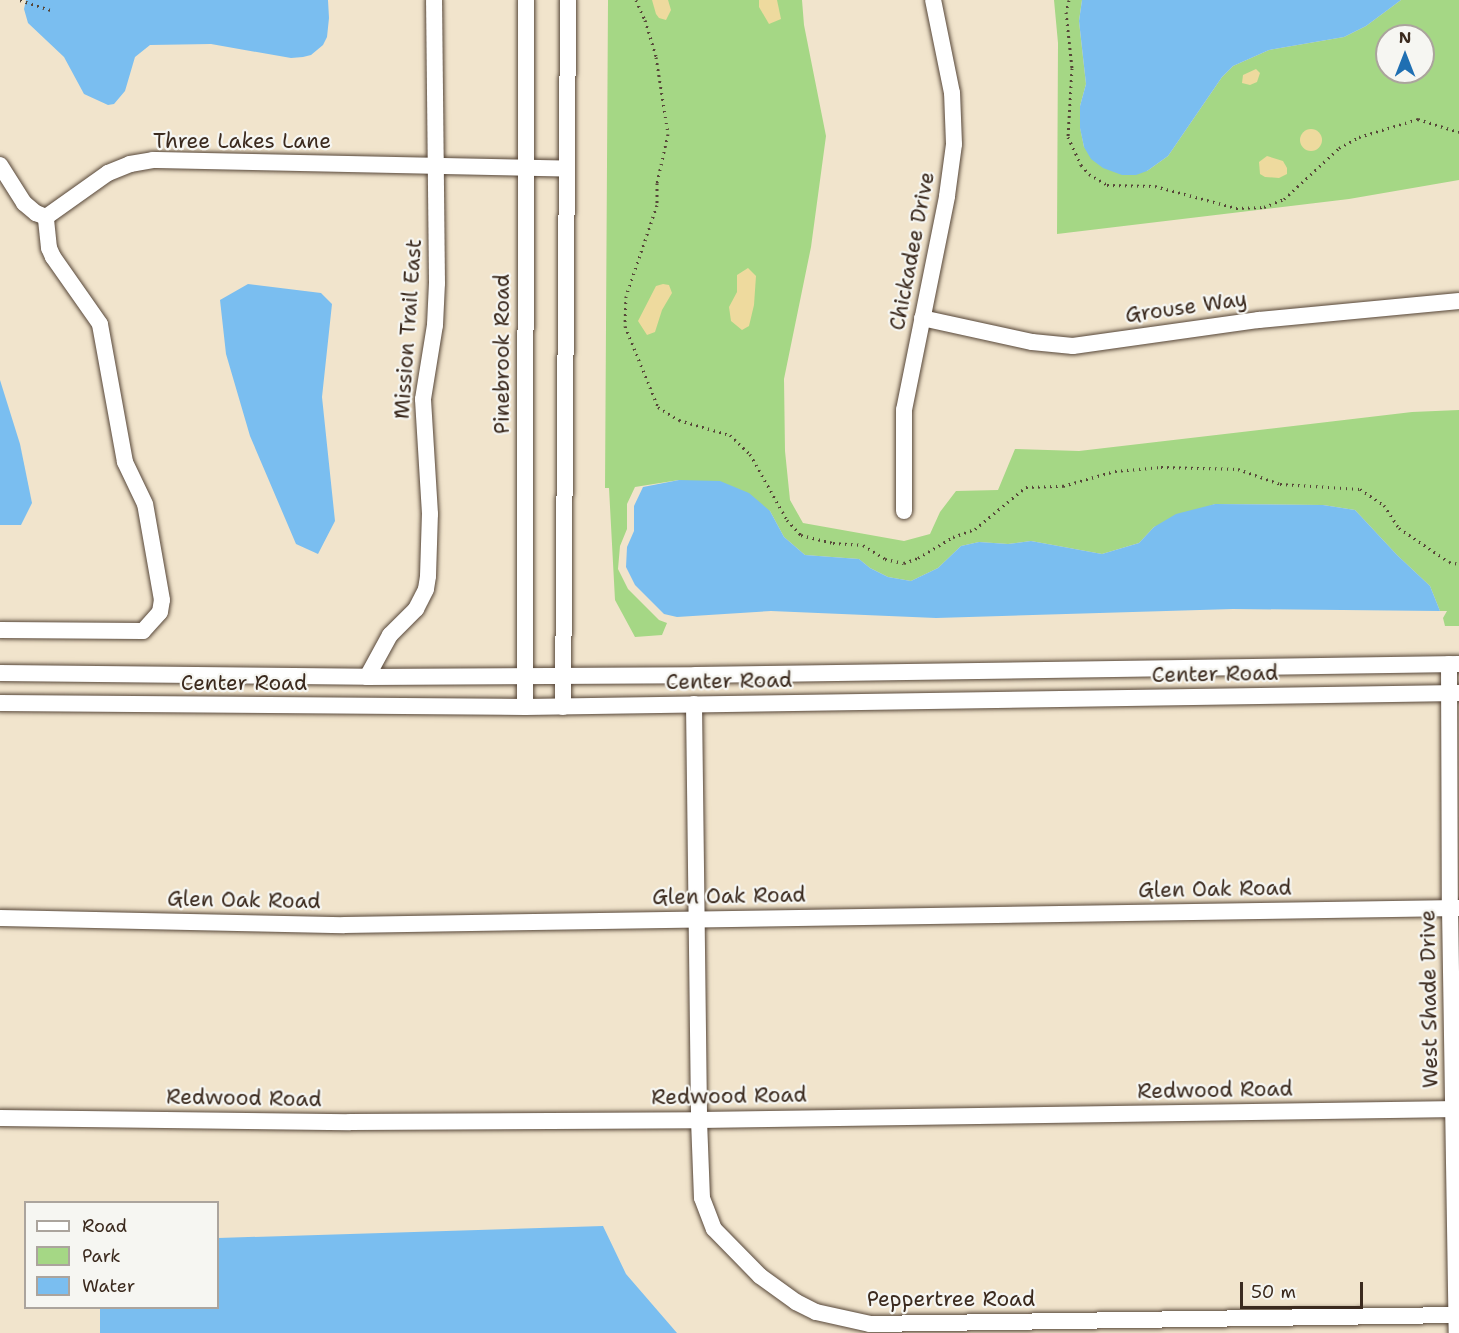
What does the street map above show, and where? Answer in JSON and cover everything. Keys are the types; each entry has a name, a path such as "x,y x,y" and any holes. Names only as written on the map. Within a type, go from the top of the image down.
{"street":[{"name":"Mission Trail East","path":"367,677 390,635 416,609 426,589 428,576 430,514 423,399 437,293 434,0"},
{"name":"Pinebrook Road","path":"525,707 526,0"},
{"path":"563,707 568,0"},
{"name":"Chickadee Drive","path":"904,511 903,410 947,196 954,144 952,93 933,0"},
{"name":"Three Lakes Lane","path":"46,217 108,173 130,164 153,160 567,169"},
{"path":"0,165 24,203 36,213 46,217 49,248 53,257 100,324 125,462 145,504 160,581 160,612 143,631 0,630"},
{"name":"Grouse Way","path":"922,318 1032,342 1073,346 1259,320 1459,302"},
{"name":"Center Road","path":"0,673 367,677 563,676 1454,664"},
{"name":"West Shade Drive","path":"1454,664 1458,1315 1456,1333"},
{"name":"Center Road","path":"0,703 563,707 1454,694"},
{"name":"Peppertree Road","path":"694,704 702,1198 714,1229 760,1276 796,1302 835,1318 888,1324 1458,1315"},
{"name":"Glen Oak Road","path":"0,918 344,925 1454,908"},
{"name":"Redwood Road","path":"0,1118 350,1122 1456,1109"}],"path":[{"path":"20,0 53,11"},
{"path":"1069,0 1066,12 1072,68 1067,117 1068,137 1081,165 1089,174 1107,185 1166,188 1236,208 1255,208 1284,199 1339,148 1359,137 1418,119 1459,132"}],"green space":[{"path":"608,0 802,0 804,25 826,136 811,247 784,379 785,451 790,500 803,523 904,541 930,534 940,512 956,491 998,490 1015,449 1079,451 1412,412 1459,410 1459,626 1445,626 1443,618 1447,611 1440,611 1430,586 1355,510 1323,505 1215,504 1154,527 1139,543 1102,554 1031,541 1008,544 979,542 961,546 938,568 911,581 888,577 870,568 859,559 805,555 784,537 770,511 679,480 635,487 627,504 627,529 620,546 618,569 628,589 659,620 667,623 662,635 635,637 615,600 609,488 605,488"},
{"path":"1054,0 1082,0 1079,21 1086,84 1080,106 1080,127 1084,147 1147,171 1168,156 1222,77 1233,66 1269,50 1344,37 1366,26 1401,0 1459,0 1459,180 1349,199 1057,234 1058,43"}],"sand":[{"path":"652,0 668,0 671,10 666,20 659,18 656,14"},
{"path":"759,0 777,0 781,19 769,24 759,7"},
{"path":"1256,69 1260,73 1257,82 1250,85 1242,83 1243,75"},
{"path":"1311,129 1319,132 1322,140 1319,148 1311,151 1303,148 1300,140 1303,132"},
{"path":"1267,156 1283,161 1287,174 1279,178 1265,177 1260,174 1259,162"},
{"path":"748,268 756,276 754,305 749,326 742,330 731,321 729,307 737,292 737,275"},
{"path":"669,285 672,293 662,310 655,332 647,335 638,321 656,286"}],"water":[{"path":"26,0 328,0 329,18 327,37 323,45 311,55 303,57 291,58 211,44 150,45 135,57 125,91 114,104 108,105 84,94 64,57 28,23 24,9"},
{"path":"1082,0 1401,0 1366,26 1344,37 1269,50 1233,66 1222,77 1168,156 1147,171 1136,175 1122,175 1103,168 1091,159 1084,147 1080,128 1080,106 1086,84 1079,21"},
{"path":"248,284 321,293 332,304 322,397 335,521 318,554 296,544 250,436 226,354 220,300"},
{"path":"0,380 20,444 32,503 21,525 0,525"},
{"path":"679,480 720,481 749,493 770,511 784,537 805,555 859,559 870,568 888,577 911,581 938,568 961,546 979,542 1008,544 1031,541 1102,554 1139,543 1154,527 1176,514 1215,504 1323,505 1355,510 1430,586 1440,611 1233,609 936,618 771,611 677,617 664,614 635,585 626,567 627,547 634,531 634,506 643,487"},
{"path":"603,1226 626,1274 677,1333 100,1333 100,1309 219,1309 219,1238"}]}
